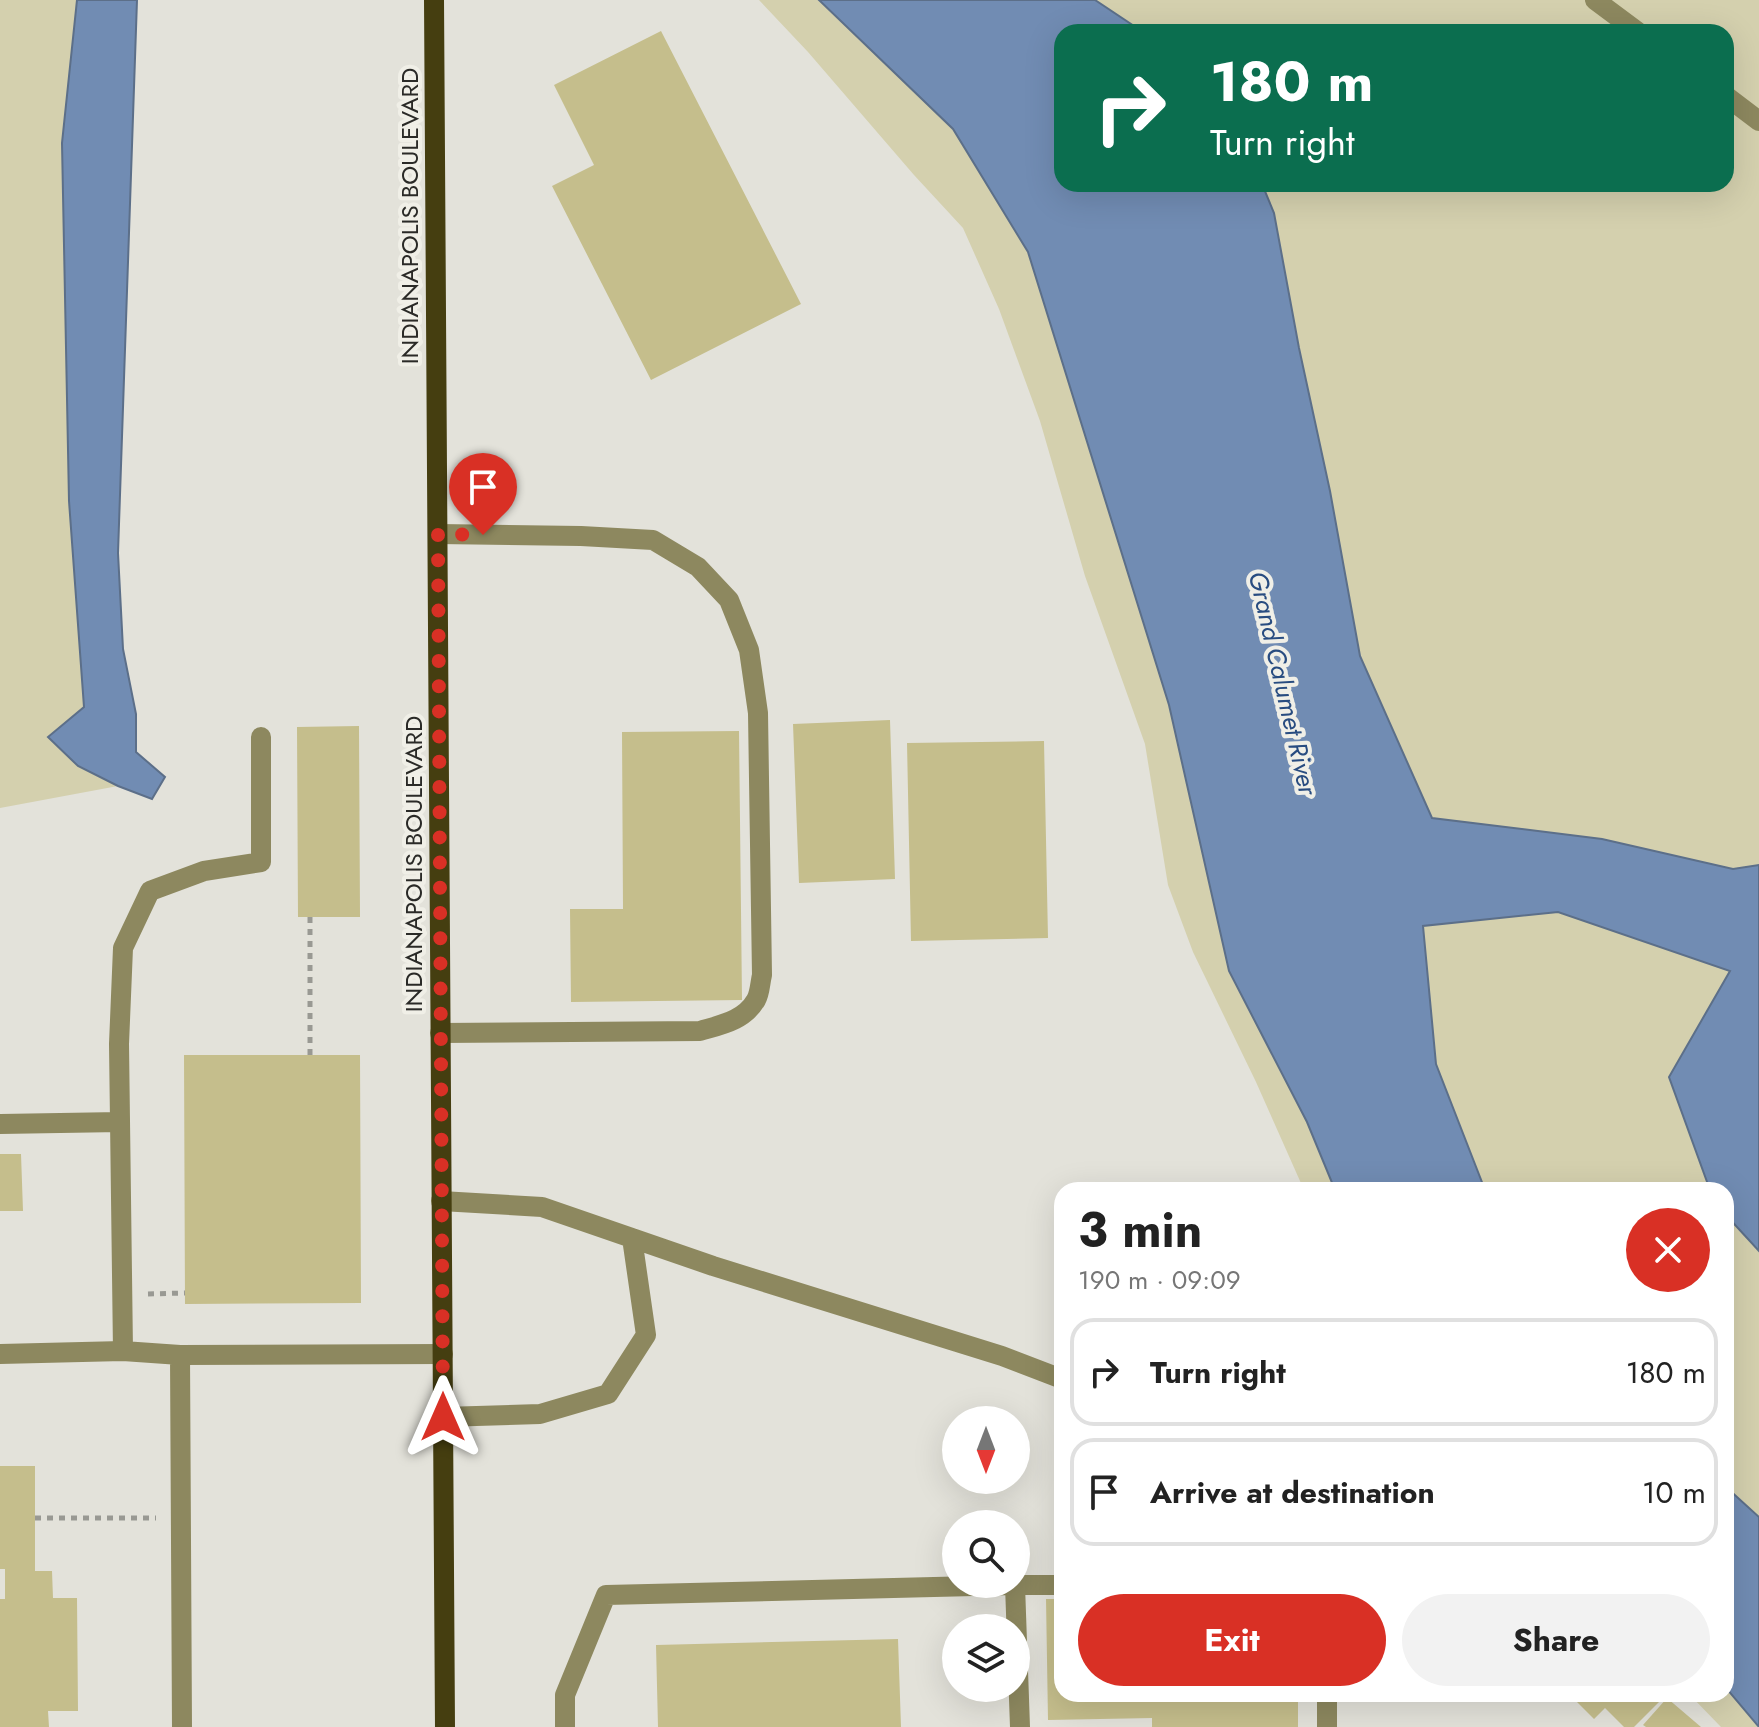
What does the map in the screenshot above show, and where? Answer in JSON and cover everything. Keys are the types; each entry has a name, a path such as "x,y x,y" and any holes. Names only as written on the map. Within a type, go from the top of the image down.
{"main road":[{"name":"INDIANAPOLIS BOULEVARD","path":"434,0 445,1727"}],"street":[{"path":"1595,0 1627,24"},
{"path":"1734,102 1759,121"},
{"path":"438,534 653,540 698,567 729,600 749,650 758,713 762,975 757,999 744,1015 700,1031 440,1033"},
{"path":"123,1351 119,1044 123,948 150,891 204,871 261,862 261,737"},
{"path":"0,1124 120,1122"},
{"path":"441,1201 542,1207 713,1266 1002,1356 1054,1376"},
{"path":"443,1417 540,1414 608,1394 646,1335 632,1238"},
{"path":"0,1354 123,1351 180,1355 443,1354"},
{"path":"180,1355 182,1727"},
{"path":"1030,1585 1054,1585"},
{"path":"565,1727 565,1695 606,1595 942,1587"},
{"path":"1015,1598 1020,1727"},
{"path":"1327,1702 1327,1727"}],"path":[{"path":"310,917 310,1055"},
{"path":"123,1294 185,1293"},
{"path":"35,1518 181,1518"}],"shaded area":[{"path":"0,0 77,0 62,143 69,501 84,707 49,737 78,766 118,786 0,808"},
{"path":"759,0 819,0 953,129 1028,252 1169,705 1229,971 1307,1122 1332,1182 1300,1182 1193,952 1168,885 1145,744 1085,576 1040,421 999,309 963,228"},
{"path":"1095,0 1759,0 1759,877 1602,840 1432,818 1360,656 1274,213 1265,192 1734,192 1734,24 1131,24"},
{"path":"1558,912 1730,971 1674,1071 1759,1007 1759,1517 1734,1494 1734,1182 1482,1182 1436,1064 1422,926"},
{"path":"1734,1698 1758,1727 1721,1727 1697,1702 1734,1702"}],"water":[{"path":"77,0 137,0 118,553 123,649 136,714 136,752 165,777 152,799 78,766 48,737 84,707 69,501 62,143"},
{"name":"Grand Calumet River","path":"819,0 1095,0 1131,24 1054,24 1054,192 1265,192 1274,213 1360,656 1432,818 1602,839 1733,869 1759,865 1759,1251 1734,1224 1734,1182 1707,1182 1669,1077 1730,971 1558,912 1423,926 1436,1064 1482,1182 1332,1182 1307,1122 1229,971 1169,705 1028,252 953,129"},
{"path":"1734,1494 1759,1517 1759,1727 1734,1697"}],"building":[{"path":"661,31 801,304 651,380 552,186 594,165 554,85"},
{"path":"890,720 895,879 799,883 793,724"},
{"path":"359,726 360,917 298,917 297,727"},
{"path":"739,731 742,1000 571,1002 570,909 623,909 622,732"},
{"path":"1044,741 1048,938 911,941 907,743"},
{"path":"184,1055 360,1055 361,1303 185,1304"},
{"path":"0,1154 21,1154 23,1211 0,1211"},
{"path":"0,1466 35,1466 35,1571 52,1571 53,1598 77,1598 78,1711 48,1711 49,1727 0,1727 0,1599 5,1599 5,1569 0,1569"},
{"path":"1046,1599 1054,1599 1054,1702 1298,1702 1298,1727 1152,1727 1152,1718 1048,1720"},
{"path":"898,1639 901,1727 658,1727 656,1645"},
{"path":"1577,1702 1659,1702 1634,1727 1624,1727 1605,1708 1594,1719"},
{"path":"1663,1702 1672,1702 1701,1727 1646,1727 1643,1725"}],"route":[{"path":"443,1417 438,534 483,535"}]}
